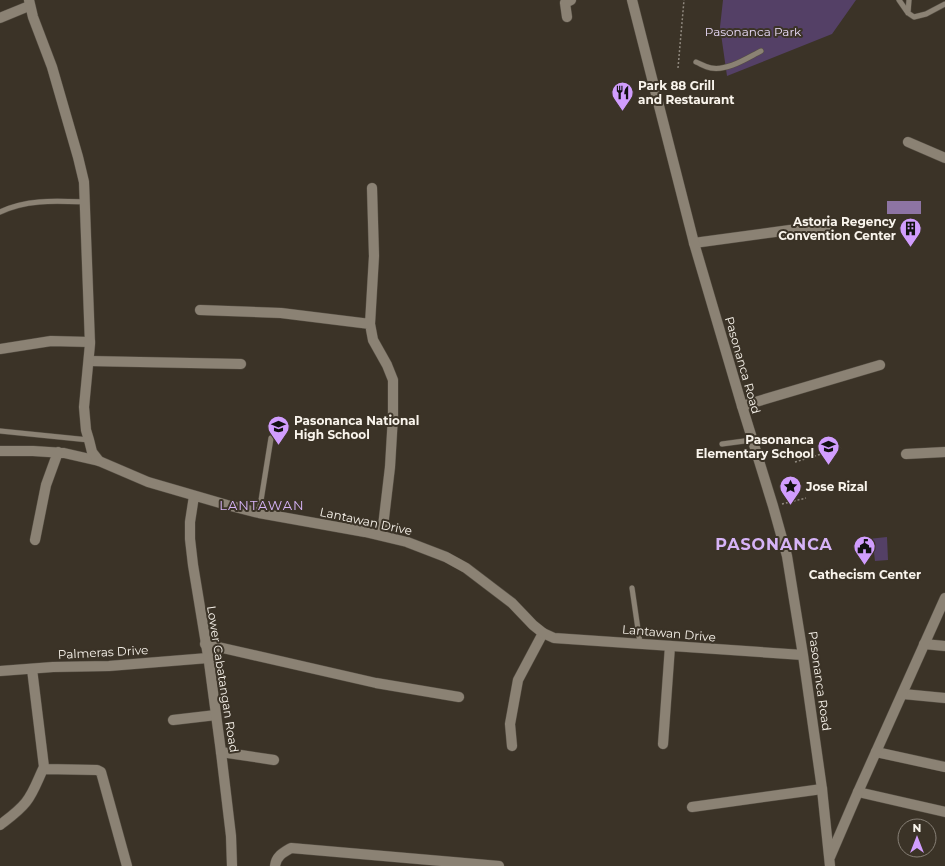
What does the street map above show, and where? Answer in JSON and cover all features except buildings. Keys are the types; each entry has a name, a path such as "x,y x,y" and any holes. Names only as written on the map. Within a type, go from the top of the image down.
{"street":[{"path":"567,17 565,3 571,0"},
{"name":"Pasonanca Road","path":"632,0 694,243 752,440 772,501 785,551 803,655 822,789 830,862"},
{"path":"0,18 29,3 52,67 84,182 90,342 84,407 86,430 92,452 99,461"},
{"path":"908,142 945,158"},
{"path":"372,188 374,256 370,324 373,340 387,365 393,380 393,416 390,467 382,535"},
{"path":"694,243 790,230 827,228"},
{"path":"200,310 281,313 370,324"},
{"path":"0,349 51,341 90,342"},
{"path":"89,361 241,364"},
{"path":"742,406 880,365"},
{"name":"Lantawan Drive","path":"0,451 58,452 72,454 99,461 148,482 194,496 259,513 382,535 407,542 446,557 466,568 512,603 533,625 543,633 554,638 803,655"},
{"path":"35,540 46,486 58,452"},
{"path":"906,454 945,452"},
{"name":"Lower Cabatangan Road","path":"194,496 190,522 190,538 221,752 231,836 232,866"},
{"name":"Pasonanca Road","path":"830,862 858,792 945,598"},
{"path":"512,746 510,724 518,680 543,633"},
{"path":"205,644 361,680 459,697"},
{"path":"924,644 945,646"},
{"path":"663,744 670,646"},
{"name":"Palmeras Drive","path":"0,671 109,666 208,658"},
{"path":"0,825 26,802 44,768 32,669"},
{"path":"903,694 945,698"},
{"path":"174,720 216,715"},
{"path":"221,752 274,760"},
{"path":"876,752 945,767"},
{"path":"44,768 97,770 101,772 127,866"},
{"path":"692,807 822,789"},
{"path":"858,792 945,812"},
{"path":"275,866 280,854 291,848 413,862 499,866"}],"lane":[{"path":"899,0 908,13 914,17 920,16 945,4 944,0"},
{"path":"908,13 909,0"},
{"path":"696,62 712,68 720,67 731,65 761,51"},
{"path":"0,212 15,205 38,201 85,202"},
{"path":"0,430 89,440"},
{"path":"259,513 271,438"},
{"path":"722,444 752,440"},
{"path":"632,588 640,643"}],"path":[{"path":"678,68 684,0"},
{"path":"795,462 841,448"},
{"path":"781,504 806,498"}],"green space":[{"name":"Pasonanca Park","path":"723,0 856,0 832,34 727,76 720,27"},
{"path":"887,537 888,560 875,561 873,544 869,544 868,539"}],"shaded area":[{"path":"887,201 921,201 921,214 887,214"}],"place":[{"name":"Park 88 Grill and Restaurant","path":"623,112"},
{"name":"Astoria Regency Convention Center","path":"911,248"},
{"name":"Pasonanca National High School","path":"279,446"},
{"name":"Pasonanca Elementary School","path":"829,466"},
{"name":"Jose Rizal","path":"791,506"},
{"name":"Cathecism Center","path":"865,566"}],"district":[{"name":"LANTAWAN","path":"262,505"},
{"name":"PASONANCA","path":"774,544"}]}
